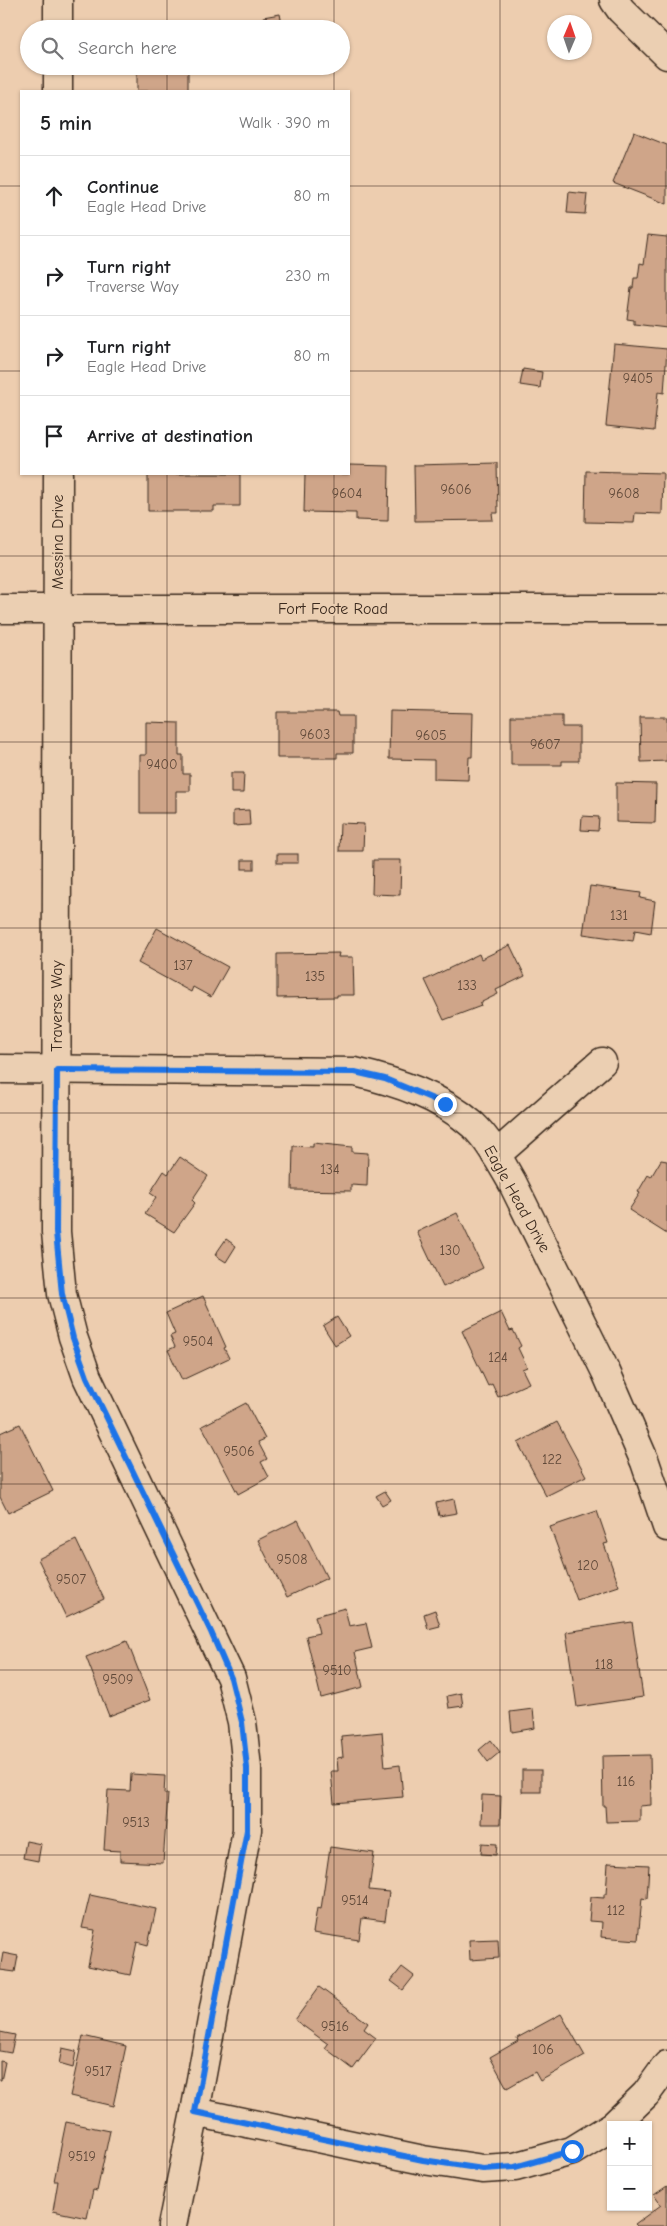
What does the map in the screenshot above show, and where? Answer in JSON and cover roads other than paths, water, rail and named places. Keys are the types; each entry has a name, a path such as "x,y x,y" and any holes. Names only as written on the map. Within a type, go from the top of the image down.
{"street":[{"path":"58,0 58,20"},
{"path":"614,0 632,21 667,55"},
{"path":"58,75 58,90"},
{"name":"Messina Drive","path":"58,475 58,610"},
{"name":"Fort Foote Road","path":"0,609 667,609"},
{"name":"Traverse Way","path":"58,610 56,1232 62,1294 73,1338 87,1377 227,1668 242,1722 247,1768 247,1830 172,2226"},
{"path":"496,1155 602,1062"},
{"name":"Eagle Head Drive","path":"0,1069 355,1072 385,1079 445,1104 474,1126 496,1155 529,1217 606,1372 645,1462 667,1527"},
{"path":"618,2121 646,2094 667,2065"},
{"path":"195,2112 423,2160 483,2169 515,2167 572,2151 607,2129"}]}
